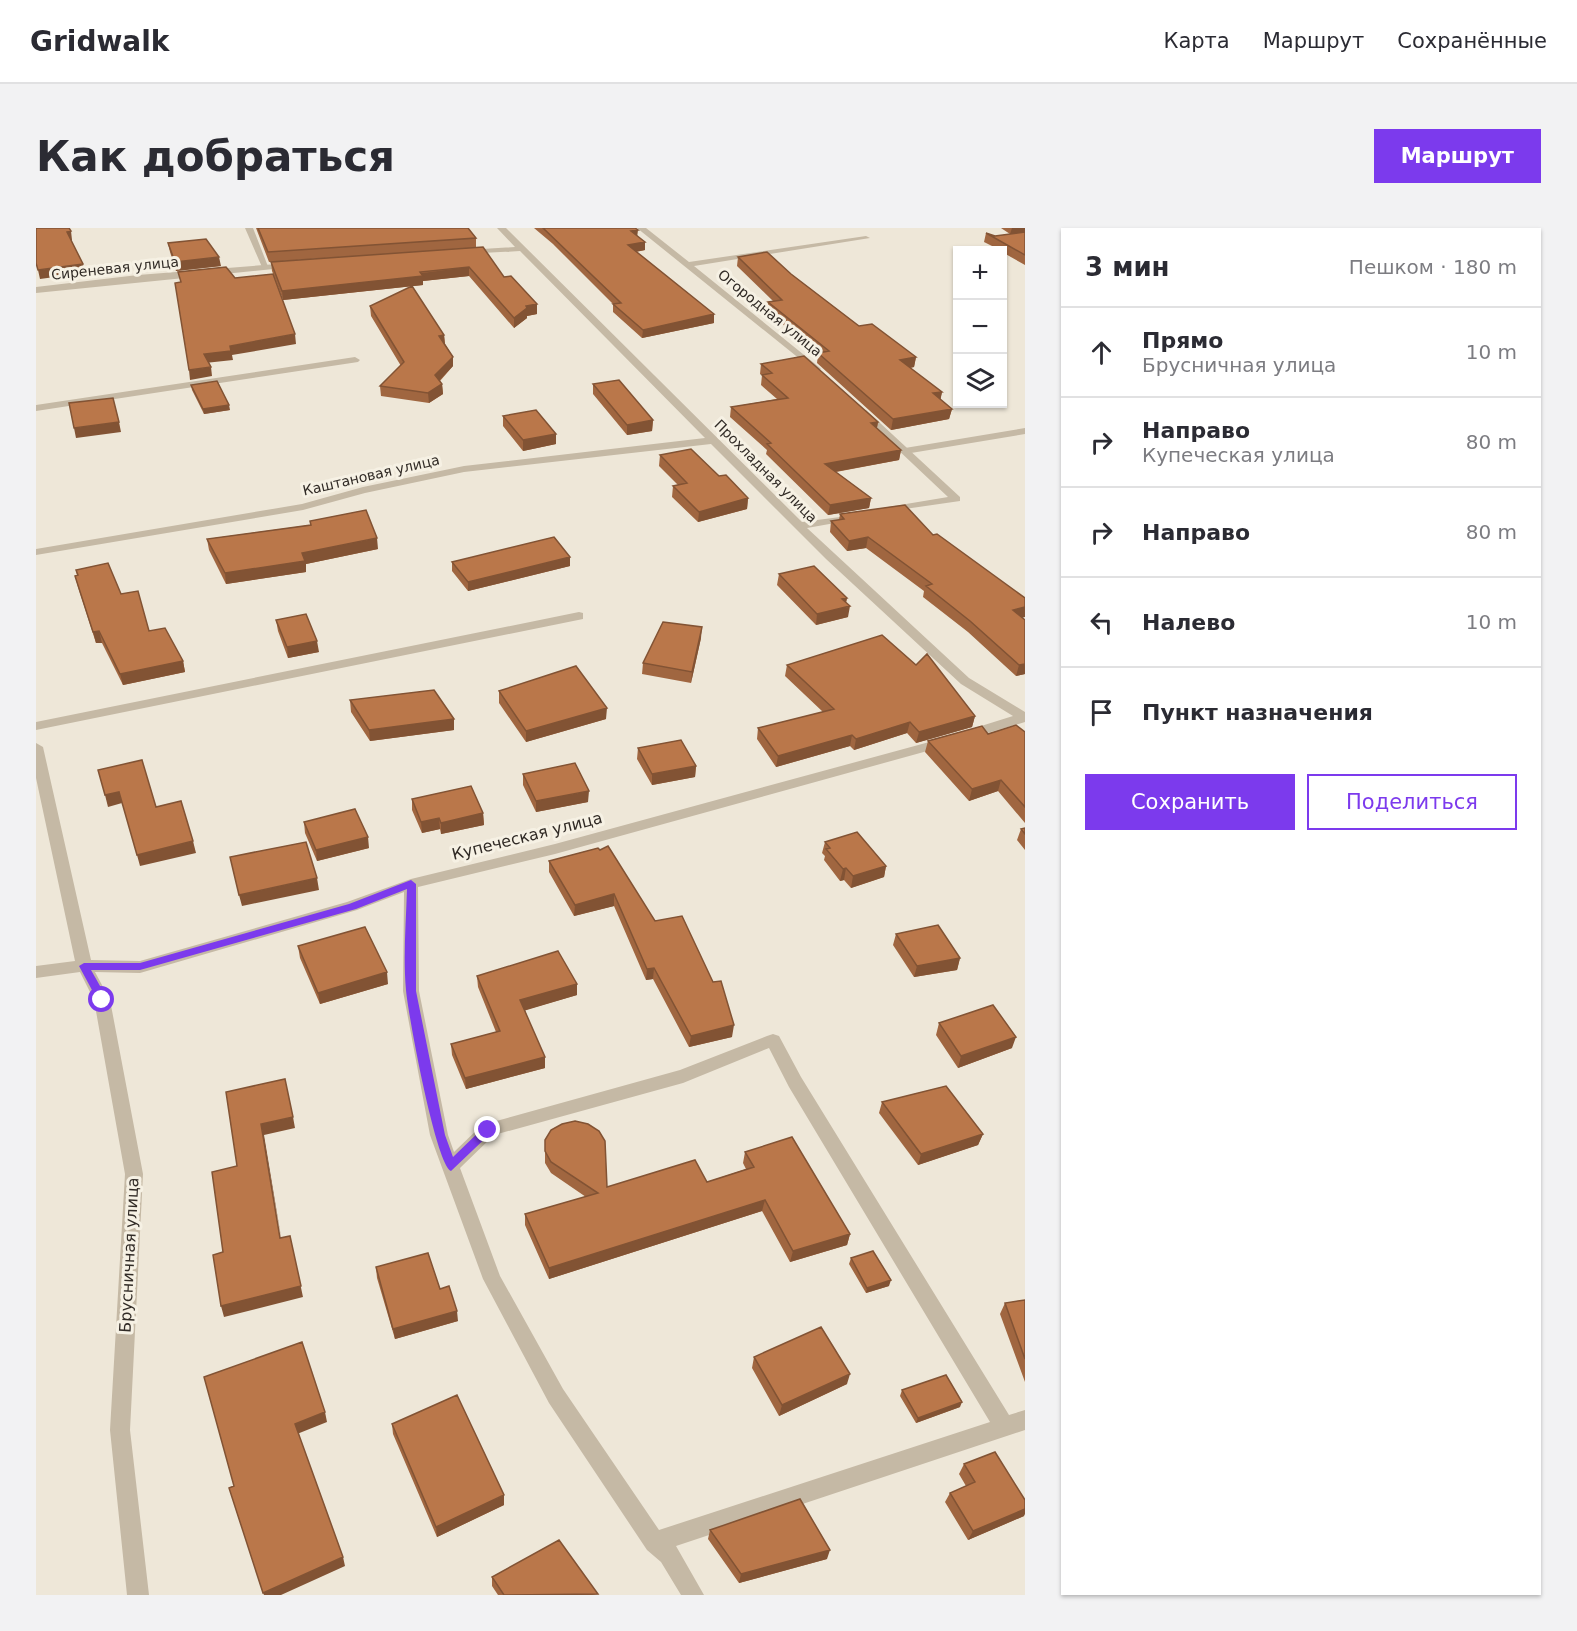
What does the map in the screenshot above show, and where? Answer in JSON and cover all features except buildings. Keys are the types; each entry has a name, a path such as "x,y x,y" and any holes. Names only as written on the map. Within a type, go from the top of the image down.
{"street":[{"path":"249,228 266,267"},
{"name":"Прохладная улица","path":"501,228 519,249 830,557 965,681 1025,718"},
{"name":"Огородная улица","path":"641,228 820,372"},
{"path":"687,265 866,238"},
{"path":"451,253 519,249"},
{"name":"Сиреневая улица","path":"36,290 138,278 301,264"},
{"path":"36,408 355,360"},
{"path":"800,526 956,499 854,404"},
{"path":"905,452 1025,431"},
{"name":"Каштановая улица","path":"36,552 303,507 363,490 464,470 714,440"},
{"path":"36,726 579,616"},
{"name":"Купеческая улица","path":"36,972 84,966 140,966 352,906 411,884 555,849 1025,718"},
{"name":"Брусничная улица","path":"36,747 84,966 102,1000 134,1174 120,1430 138,1595"},
{"path":"411,884 411,991 439,1135 492,1279 556,1396 655,1542 669,1554 693,1595"},
{"path":"451,1166 488,1130 683,1076 773,1040 795,1082 1005,1427"},
{"path":"655,1542 1025,1420"}],"route":[{"path":"102,1000 84,966 140,966 352,906 411,884 411,991 439,1135 451,1166 488,1130"}]}
